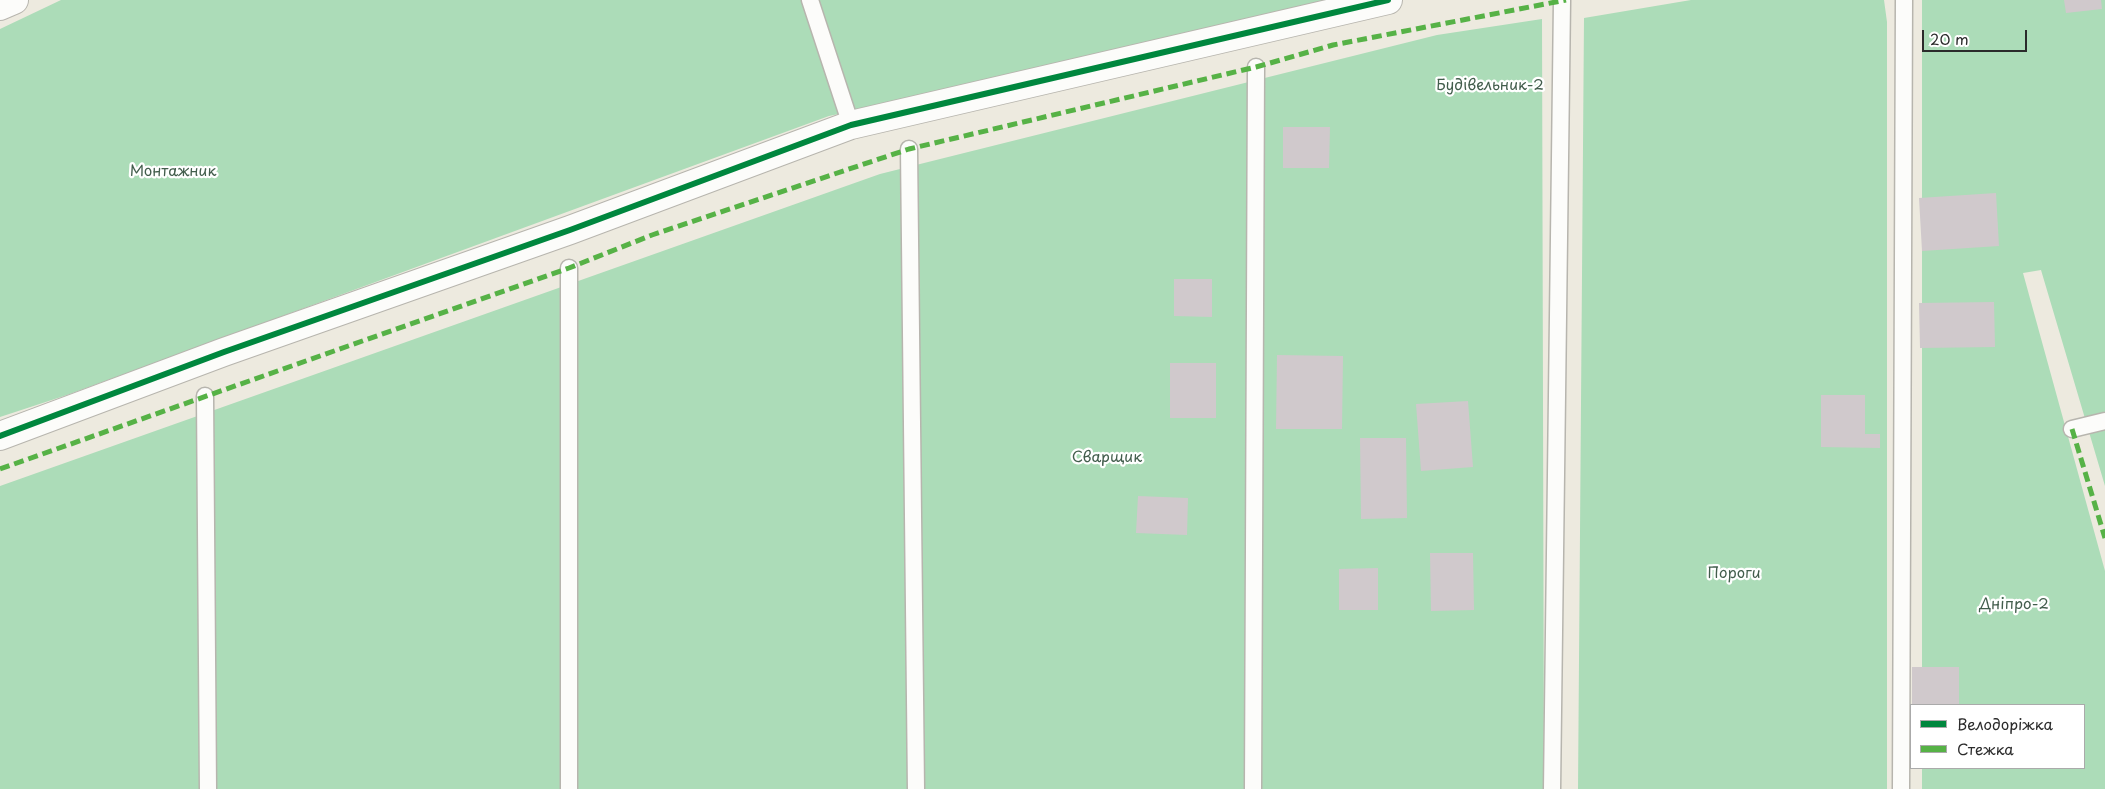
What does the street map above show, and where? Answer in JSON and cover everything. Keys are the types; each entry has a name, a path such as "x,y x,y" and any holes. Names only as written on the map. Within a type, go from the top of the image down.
{"street":[{"path":"0,6 14,0"},
{"path":"0,436 224,352 580,226 851,125 1388,0"}],"lane":[{"path":"810,0 851,125"},
{"path":"1902,789 1904,0"},
{"path":"1552,789 1562,1"},
{"path":"1253,789 1256,67"},
{"path":"909,149 916,789"},
{"path":"569,268 569,789"},
{"path":"206,396 208,789"},
{"path":"2072,428 2105,421"}],"green space":[{"name":"Монтажник","path":"61,0 1356,0 1195,39 829,116 67,395 0,417 0,29"},
{"name":"Пороги","path":"1691,0 1884,0 1887,22 1887,789 1578,789 1584,18"},
{"name":"Дніпро-2","path":"1922,0 2105,0 2105,486 2041,270 2023,273 2105,571 2105,789 1922,789 1922,769 2085,769 2085,704 1922,704"},
{"name":"Сварщик","path":"1542,19 1544,789 0,789 0,486 880,174 1437,35"}],"building":[{"path":"2064,0 2101,0 2102,9 2066,13"},
{"path":"1283,127 1330,127 1329,168 1283,168"},
{"path":"1996,193 1999,246 1922,251 1919,198"},
{"path":"1174,279 1212,279 1212,317 1174,316"},
{"path":"1994,302 1995,347 1920,348 1919,303"},
{"path":"1277,355 1343,356 1342,429 1276,429"},
{"path":"1170,363 1216,363 1216,418 1170,418"},
{"path":"1821,395 1865,395 1865,434 1880,434 1880,448 1821,447"},
{"path":"1468,401 1473,467 1421,471 1416,404"},
{"path":"1360,438 1406,438 1407,518 1361,519"},
{"path":"1138,496 1188,498 1187,535 1136,533"},
{"path":"1430,553 1473,553 1474,610 1431,611"},
{"path":"1378,568 1378,610 1339,610 1339,569"},
{"path":"1912,667 1959,667 1959,704 1912,704"}],"marked path":[{"path":"0,469 569,268 652,235 909,149 1256,67 1333,45 1566,0"},
{"path":"2072,429 2105,538"}],"cycle path":[{"path":"0,436 224,352 570,230 851,125 1388,0"}],"park label":[{"name":"Будівельник-2","path":"1490,86"}]}
